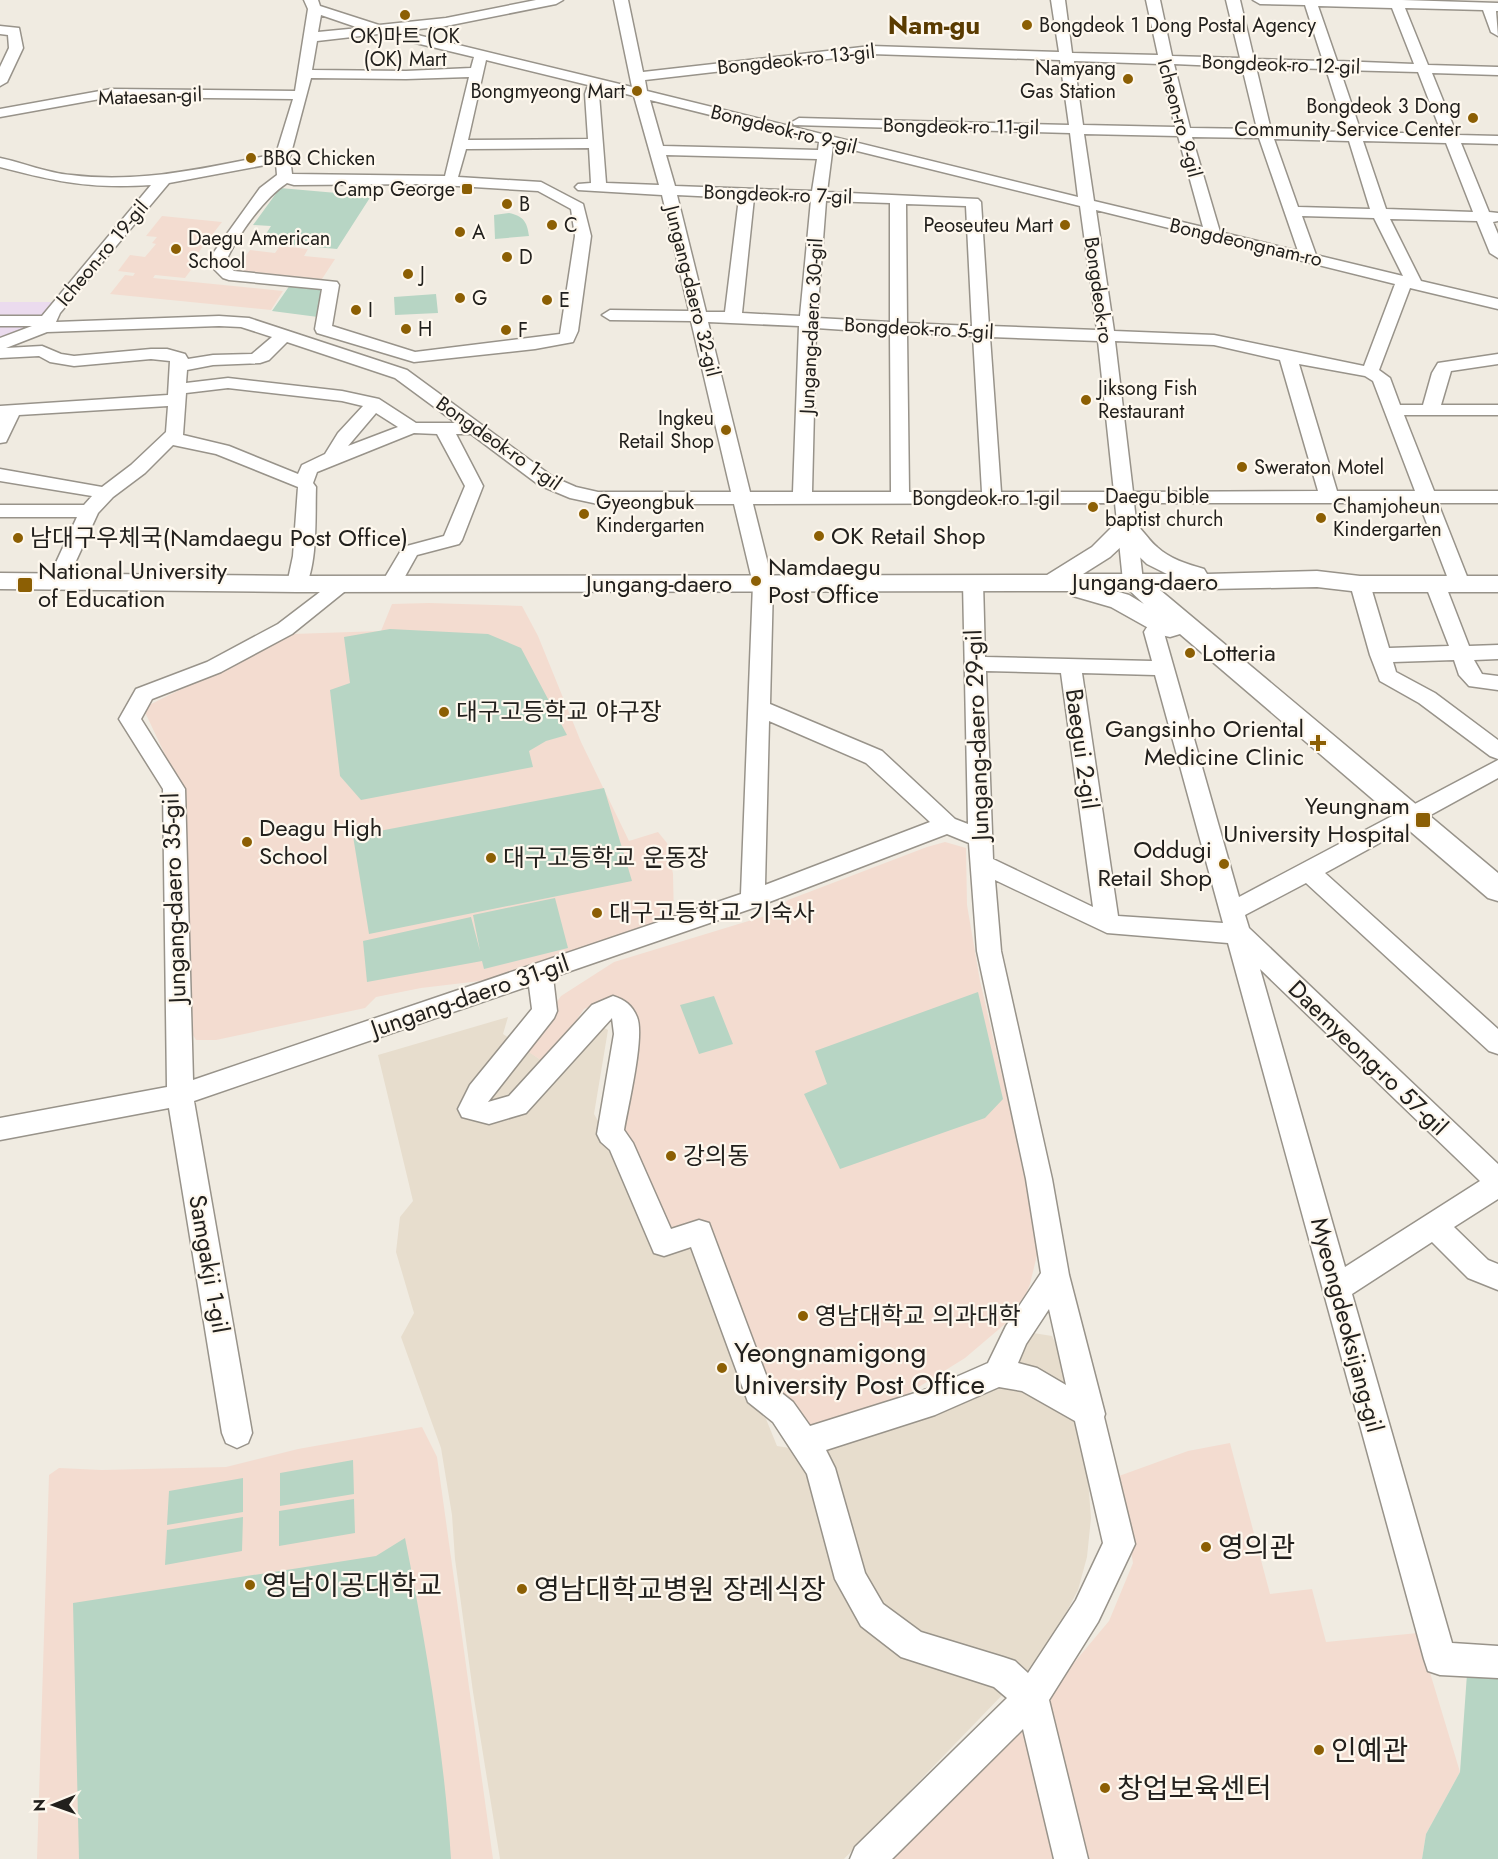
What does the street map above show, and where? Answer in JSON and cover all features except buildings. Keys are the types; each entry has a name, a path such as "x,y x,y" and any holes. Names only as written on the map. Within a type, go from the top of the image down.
{"main road":[{"path":"1053,582 1101,552 1126,528 1140,548 1167,567 1223,582"},
{"name":"Jungang-daero","path":"0,581 297,584 763,584 1223,582 1317,579 1360,584 1450,579 1498,570"},
{"name":"Jungang-daero","path":"1317,579 1357,571 1498,584"},
{"path":"1133,581 1170,623"},
{"path":"1053,582 1120,602 1170,623 1206,643 1498,890"},
{"path":"1170,623 1181,602 1199,590 1223,582"}],"street":[{"name":"Bongdeok-ro 9-gil","path":"380,30 446,22 556,0"},
{"name":"Jungang-daero 32-gil","path":"621,0 642,95 668,189 763,584"},
{"name":"Bongdeok-ro","path":"1058,0 1064,55 1106,336 1133,581"},
{"name":"Icheon-ro 9-gil","path":"1153,0 1164,60 1182,133 1214,234"},
{"path":"1233,0 1246,63 1265,134 1308,256"},
{"path":"1260,0 1395,2 1493,7 1498,32"},
{"path":"1310,1 1380,214 1409,282 1370,372 1381,378 1426,496 1450,579 1462,653 1470,675 1476,681 1498,683"},
{"path":"1395,2 1450,138 1491,217 1498,253"},
{"name":"Bongdeok-ro 9-gil","path":"313,10 380,30 775,126 826,147 1087,205"},
{"path":"285,177 284,157 301,95 312,36 313,10"},
{"path":"0,82 16,48 7,30"},
{"path":"312,36 380,30"},
{"name":"Bongdeok-ro 13-gil","path":"638,77 871,50 1064,55"},
{"path":"452,175 481,54"},
{"name":"Bongdeok-ro 12-gil","path":"1064,55 1498,71"},
{"path":"305,74 406,75 477,72"},
{"path":"599,84 592,88 599,187"},
{"name":"Mataesan-gil","path":"0,113 111,93 301,95"},
{"name":"Bongdeok-ro 11-gil","path":"775,126 795,122 1498,140"},
{"path":"459,145 595,142"},
{"path":"657,150 826,147"},
{"name":"Jungang-daero 30-gil","path":"802,499 808,321 819,196 826,147"},
{"name":"Icheon-ro 19-gil","path":"0,162 69,180 88,182 163,180 284,157"},
{"path":"285,177 294,180 424,179 541,187 578,207 583,236 570,331 567,338 535,344 414,357 324,329 331,285 229,275 217,264 265,191 285,177"},
{"name":"Icheon-ro 19-gil","path":"46,324 52,312 163,180"},
{"name":"Bongdeok-ro 7-gil","path":"583,187 973,202 981,332"},
{"path":"733,317 747,194"},
{"path":"898,199 900,498"},
{"name":"Bongdeongnam-ro","path":"1087,205 1308,256 1498,304"},
{"path":"1292,211 1491,217"},
{"name":"Bongdeok-ro 5-gil","path":"610,315 733,317 981,332 1214,340 1370,372"},
{"path":"0,321 46,324"},
{"name":"Bongdeok-ro 1-gil","path":"0,345 46,324 243,322 401,374 478,429 523,465 570,492 598,498 1498,497"},
{"path":"981,332 992,498"},
{"path":"178,366 213,360 254,359 263,356 284,336"},
{"path":"0,352 42,351 49,356 78,360 173,354 179,358 175,433 138,469 106,493 89,511 57,582"},
{"path":"1288,357 1329,497"},
{"path":"1430,410 1440,373 1444,367 1498,359"},
{"path":"0,438 6,411 177,395 228,383 342,396 375,404 412,428"},
{"path":"332,459 336,449 351,429 375,404"},
{"path":"1393,410 1498,410"},
{"path":"304,483 309,469 412,428 478,429"},
{"path":"391,584 410,551 452,540 474,486 444,429"},
{"path":"171,439 210,445 304,483 307,487 305,533 297,584"},
{"path":"0,475 106,493"},
{"path":"0,512 89,511"},
{"name":"Jungang-daero 29-gil","path":"973,582 981,850 1037,890 1107,924"},
{"name":"Jungang-daero 35-gil","path":"180,1095 174,789 130,719 144,694 214,667 285,629 344,584"},
{"path":"751,900 753,896 763,584"},
{"path":"1360,584 1387,676 1427,698 1498,751"},
{"name":"Myeongdeoksijang-gil","path":"1170,623 1154,632 1440,1659 1498,1662"},
{"path":"1380,655 1498,652"},
{"name":"Baegui 2-gil","path":"975,664 1071,668 1107,924"},
{"path":"1071,668 1165,668"},
{"path":"760,708 874,757 947,825 981,850 989,951 1039,1179 1055,1275 1090,1414 1119,1544 1087,1611 1032,1697 867,1859"},
{"path":"1107,924 1235,922 1309,872 1498,768"},
{"name":"Jungang-daero 31-gil","path":"0,1129 180,1095 751,900 947,825"},
{"path":"1309,872 1498,1044"},
{"name":"Daemyeong-ro 57-gil","path":"1235,922 1498,1183 1337,1288"},
{"path":"540,972 545,1011 479,1093 471,1109 489,1113 517,1105 601,1012 613,1006 621,1009 627,1020 627,1034 610,1134 620,1143 664,1244 699,1232 758,1392 783,1412 819,1468 851,1579 872,1615 912,1646 1003,1673 1032,1697 1071,1859"},
{"name":"Samgakji 1-gil","path":"180,1095 237,1433"},
{"path":"1435,1226 1478,1269 1498,1277"},
{"path":"998,1373 1016,1335 1055,1275"},
{"path":"804,1443 935,1401 998,1373 1027,1378 1090,1414"}],"shaded area":[{"path":"162,216 222,222 191,262 196,263 185,278 155,275 153,278 283,291 271,310 110,294 125,275 133,276 135,273 118,271 130,255 145,257 156,244 152,243 157,237 146,236"},
{"path":"280,246 308,249 304,256 335,259 322,279 236,270 250,250 275,253"},
{"path":"0,302 53,302 48,321 0,344"},
{"path":"392,604 522,606 538,636 581,742 629,841 658,832 667,843 673,874 674,920 497,979 421,988 376,997 365,1008 216,1040 196,1040 193,1035 189,919 177,780 143,708 293,634 381,631"},
{"path":"945,842 966,848 967,905 980,981 1036,1221 1038,1251 1030,1284 1018,1313 965,1358 890,1405 805,1438 761,1391 696,1221 663,1235 619,1137 631,1016 601,1002 584,1009 547,1064 524,1049 561,996 614,962 775,913 788,900"},
{"path":"508,1017 503,1034 554,1069 595,1023 608,1030 594,1114 617,1149 652,1250 692,1242 703,1263 777,1446 802,1450 948,1401 1027,1332 1052,1336 1061,1355 1087,1467 1091,1518 1087,1557 1078,1590 1039,1664 1008,1689 844,1859 500,1859 473,1692 455,1559 452,1515 441,1448 401,1337 414,1313 396,1252 400,1217 413,1201 378,1055"},
{"name":"영남이공대학교","path":"422,1427 437,1457 493,1859 37,1859 49,1475 59,1468 102,1470 226,1467 298,1449"},
{"path":"1230,1443 1270,1594 1312,1589 1326,1642 1418,1633 1460,1772 1426,1834 1422,1859 887,1859 1057,1683 1109,1621 1133,1563 1119,1476 1188,1451"}],"green space":[{"path":"280,188 371,196 337,249 261,242 271,226 253,225"},
{"path":"509,213 523,220 529,236 495,239 494,215"},
{"path":"290,285 324,289 318,317 272,311"},
{"path":"436,294 438,313 395,315 394,297"},
{"name":"대구고등학교 야구장","path":"390,629 488,634 521,648 567,735 546,741 529,751 533,767 361,800 340,776 330,690 350,683 344,637"},
{"name":"대구고등학교 운동장","path":"604,788 632,881 369,934 353,836"},
{"path":"555,898 568,948 484,969 482,961 367,982 363,941 471,917 480,951 473,915"},
{"path":"978,992 1003,1099 985,1118 840,1169 804,1094 827,1084 815,1051"},
{"path":"714,996 733,1044 699,1054 680,1005"},
{"path":"353,1460 354,1494 280,1506 280,1473"},
{"path":"243,1478 243,1512 167,1525 169,1491"},
{"path":"354,1499 355,1533 279,1546 279,1511"},
{"path":"243,1517 242,1551 165,1565 167,1530"},
{"path":"405,1538 433,1698 444,1778 451,1859 79,1859 73,1603 376,1556"},
{"path":"1467,1674 1498,1676 1498,1859 1422,1859 1426,1834 1460,1772"}],"place":[{"name":"OK)마트 (OK (OK) Mart","path":"405,15"},
{"name":"Bongdeok 1 Dong Postal Agency","path":"1027,25"},
{"name":"Namyang Gas Station","path":"1128,79"},
{"name":"Bongmyeong Mart","path":"637,91"},
{"name":"Bongdeok 3 Dong Community Service Center","path":"1473,118"},
{"name":"BBQ Chicken","path":"251,158"},
{"name":"Camp George","path":"467,189"},
{"name":"B","path":"507,204"},
{"name":"C","path":"552,225"},
{"name":"Peoseuteu Mart","path":"1065,225"},
{"name":"A","path":"460,232"},
{"name":"Daegu American School","path":"176,249"},
{"name":"D","path":"507,257"},
{"name":"J","path":"408,274"},
{"name":"G","path":"460,298"},
{"name":"E","path":"547,300"},
{"name":"I","path":"356,310"},
{"name":"H","path":"406,329"},
{"name":"F","path":"506,330"},
{"name":"Jiksong Fish Restaurant","path":"1086,400"},
{"name":"Ingkeu Retail Shop","path":"726,430"},
{"name":"Sweraton Motel","path":"1242,467"},
{"name":"Daegu bible baptist church","path":"1093,507"},
{"name":"Gyeongbuk Kindergarten","path":"584,514"},
{"name":"Chamjoheun Kindergarten","path":"1321,518"},
{"name":"OK Retail Shop","path":"819,536"},
{"name":"남대구우체국(Namdaegu Post Office)","path":"18,538"},
{"name":"Namdaegu Post Office","path":"756,581"},
{"name":"National University of Education","path":"25,585"},
{"name":"Lotteria","path":"1190,653"},
{"name":"대구고등학교 야구장","path":"444,712"},
{"name":"Gangsinho Oriental Medicine Clinic","path":"1318,743"},
{"name":"Yeungnam University Hospital","path":"1423,820"},
{"name":"Deagu High School","path":"247,842"},
{"name":"대구고등학교 운동장","path":"491,858"},
{"name":"Oddugi Retail Shop","path":"1224,864"},
{"name":"대구고등학교 기숙사","path":"597,913"},
{"name":"강의동","path":"671,1156"},
{"name":"영남대학교 의과대학","path":"803,1316"},
{"name":"Yeongnamigong University Post Office","path":"722,1368"},
{"name":"영의관","path":"1206,1547"},
{"name":"영남이공대학교","path":"250,1585"},
{"name":"영남대학교병원 장례식장","path":"522,1589"},
{"name":"인예관","path":"1319,1750"},
{"name":"창업보육센터","path":"1105,1788"}],"district":[{"name":"Nam-gu","path":"934,25"}]}
